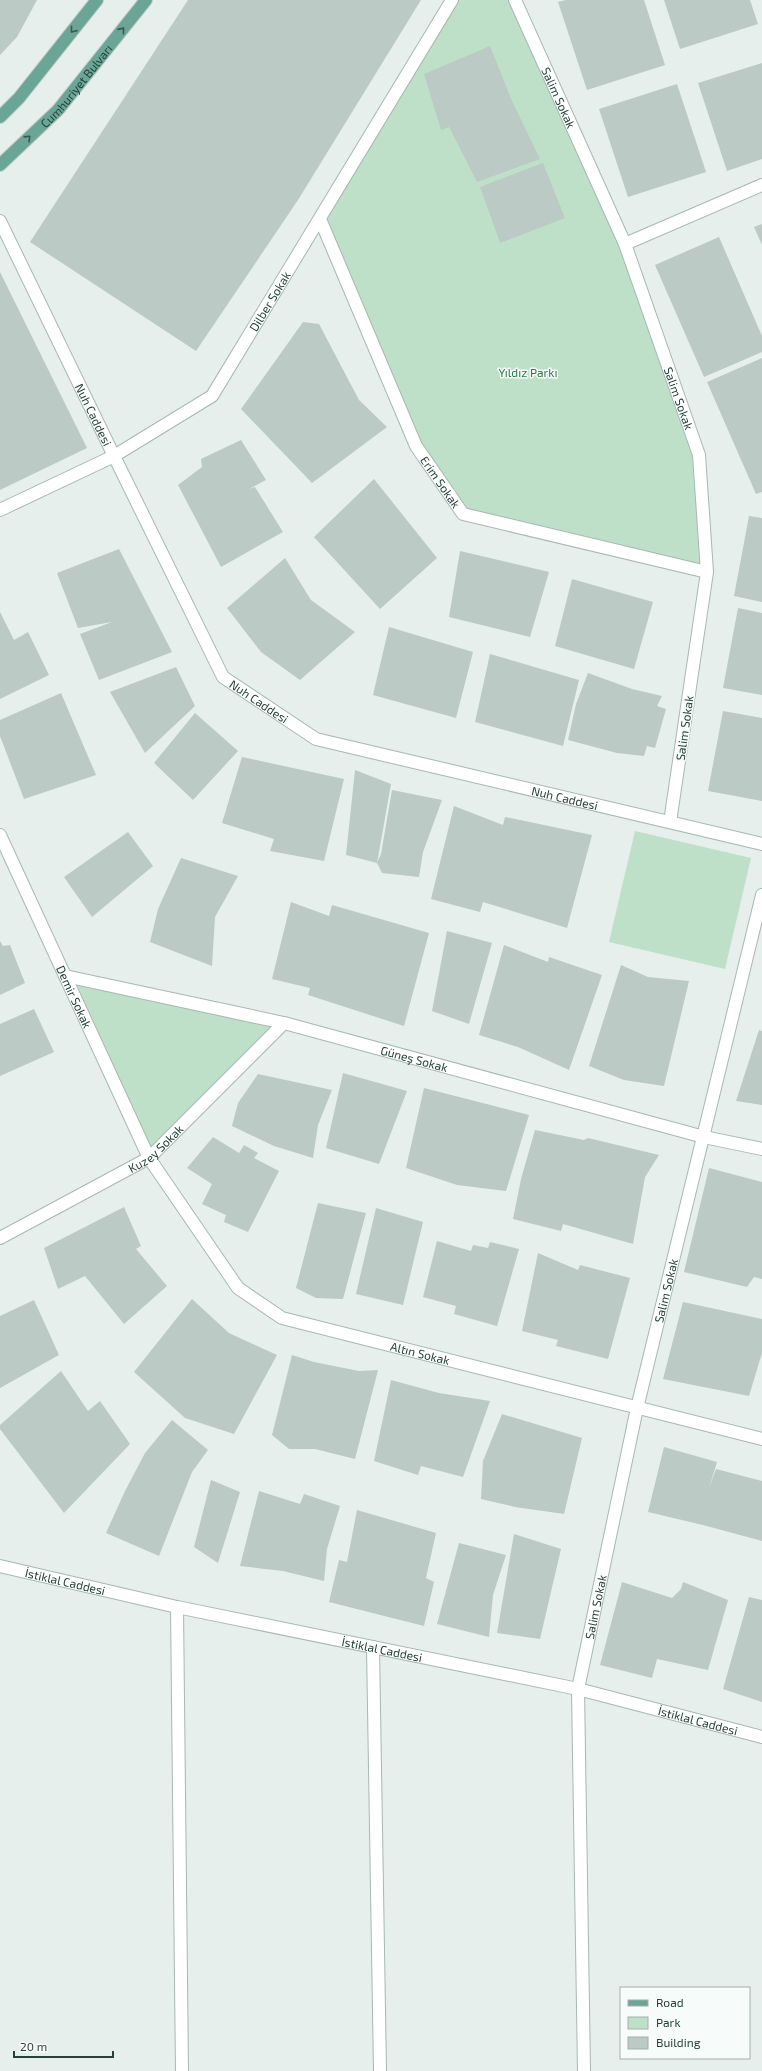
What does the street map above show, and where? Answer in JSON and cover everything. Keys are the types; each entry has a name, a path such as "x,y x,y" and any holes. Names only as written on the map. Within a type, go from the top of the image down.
{"main road":[{"path":"0,117 19,98 97,0"},
{"name":"Cumhuriyet Bulvarı","path":"0,165 58,110 146,0"}],"street":[{"name":"Dilber Sokak","path":"0,510 114,456 212,396 452,0"},
{"name":"Salim Sokak","path":"514,0 625,244 699,455 707,572 670,822"},
{"path":"625,244 762,185"},
{"name":"Erim Sokak","path":"320,219 416,446 463,514 707,572"},
{"name":"Nuh Caddesi","path":"0,221 223,677 316,739 762,844"},
{"name":"Demir Sokak","path":"0,835 149,1158"},
{"name":"Salim Sokak","path":"584,2071 578,1689 637,1408 762,895"},
{"name":"Güneş Sokak","path":"65,976 284,1023 704,1137 762,1150"},
{"name":"Kuzey Sokak","path":"0,1238 149,1158 284,1023"},
{"name":"Altın Sokak","path":"149,1158 238,1288 282,1318 762,1439"},
{"name":"İstiklal Caddesi","path":"0,1566 177,1607 578,1689 762,1738"},
{"path":"177,1607 182,2071"},
{"path":"373,1647 380,2071"}],"green space":[{"name":"Yıldız Parkı","path":"452,0 515,0 625,244 699,455 707,572 463,514 416,446 320,219"},
{"path":"635,831 751,858 725,969 609,942"},
{"path":"65,976 284,1023 149,1158"}],"building":[{"path":"0,0 37,0 17,37 0,55"},
{"path":"188,0 421,0 298,200 196,351 30,242"},
{"path":"566,0 644,0 665,65 587,90 558,2"},
{"path":"664,0 750,0 758,24 680,49"},
{"path":"490,46 512,101 540,159 477,182 449,127 441,130 424,74"},
{"path":"762,63 762,159 727,171 698,83"},
{"path":"677,84 706,172 628,197 599,109"},
{"path":"543,163 565,218 500,243 480,187"},
{"path":"762,224 762,245 754,227"},
{"path":"719,237 762,336 762,352 704,377 655,265"},
{"path":"0,272 87,448 0,490"},
{"path":"303,322 319,324 359,400 387,427 312,483 241,409"},
{"path":"762,358 762,492 756,494 707,382"},
{"path":"241,440 266,480 249,489 255,487 283,532 221,567 178,485 202,467 201,459"},
{"path":"374,479 437,558 380,609 314,537"},
{"path":"749,516 762,518 762,602 734,596"},
{"path":"119,549 172,652 99,680 80,634 112,622 78,628 57,573"},
{"path":"460,551 549,572 530,637 449,617"},
{"path":"285,558 311,600 355,632 300,680 261,652 227,608"},
{"path":"572,579 653,602 634,669 555,646"},
{"path":"738,608 762,613 762,695 723,688"},
{"path":"0,612 14,640 28,632 49,675 0,699"},
{"path":"389,627 473,652 456,718 373,695"},
{"path":"490,654 579,680 563,746 475,722"},
{"path":"176,667 195,706 145,753 110,692"},
{"path":"588,673 632,689 662,696 657,706 666,709 655,748 647,746 644,756 617,753 568,740 576,704"},
{"path":"61,693 96,775 24,799 0,736 0,720"},
{"path":"723,711 762,718 762,801 708,791"},
{"path":"195,713 238,751 193,800 154,763"},
{"path":"242,757 344,779 324,861 270,851 274,839 222,823"},
{"path":"355,770 391,784 377,863 346,855"},
{"path":"392,790 442,800 423,852 419,877 382,873 377,863 381,854"},
{"path":"454,806 503,825 505,817 592,835 567,928 483,902 480,912 431,899"},
{"path":"128,832 153,866 92,917 64,877"},
{"path":"181,858 238,876 215,917 212,966 150,942 158,909"},
{"path":"291,902 329,916 332,905 429,933 404,1026 308,995 310,988 272,979"},
{"path":"447,931 492,943 469,1024 432,1011"},
{"path":"0,941 3,946 10,945 25,983 0,995"},
{"path":"504,945 548,962 549,957 602,975 569,1070 518,1047 479,1035"},
{"path":"621,965 648,977 689,981 664,1086 624,1080 589,1066"},
{"path":"34,1009 54,1052 0,1076 0,1024"},
{"path":"759,1030 762,1031 762,1105 736,1101"},
{"path":"343,1073 407,1091 379,1164 326,1148"},
{"path":"258,1074 332,1090 318,1125 313,1158 274,1146 232,1126 238,1103"},
{"path":"424,1088 529,1115 506,1191 457,1185 406,1168"},
{"path":"535,1130 584,1140 588,1138 659,1155 645,1177 633,1244 563,1224 561,1231 513,1219 521,1179"},
{"path":"213,1137 239,1153 244,1145 258,1153 254,1158 279,1171 248,1232 224,1222 226,1215 202,1204 212,1184 187,1168"},
{"path":"709,1168 762,1182 762,1279 754,1277 747,1287 684,1272"},
{"path":"318,1203 366,1213 343,1299 316,1298 296,1288"},
{"path":"124,1207 141,1246 136,1249 167,1286 124,1324 85,1276 58,1289 44,1248"},
{"path":"376,1208 423,1222 403,1305 356,1294"},
{"path":"437,1241 471,1251 473,1245 488,1248 490,1242 519,1249 497,1326 454,1314 456,1306 423,1297"},
{"path":"538,1253 578,1270 580,1265 630,1278 608,1359 556,1346 558,1340 522,1331"},
{"path":"192,1299 229,1333 277,1355 234,1434 185,1418 134,1372"},
{"path":"34,1300 59,1355 0,1388 0,1316"},
{"path":"683,1302 762,1319 762,1353 749,1396 663,1379"},
{"path":"292,1355 314,1362 359,1371 378,1370 355,1459 315,1449 289,1449 272,1435"},
{"path":"61,1371 88,1411 100,1401 130,1444 64,1513 0,1429 0,1425"},
{"path":"391,1380 439,1393 490,1401 463,1477 421,1466 418,1475 374,1461"},
{"path":"502,1414 582,1438 564,1514 515,1507 481,1499 483,1461"},
{"path":"172,1420 208,1450 192,1472 159,1556 106,1533 125,1491 145,1453"},
{"path":"664,1447 717,1462 709,1488 716,1469 762,1481 762,1541 648,1512"},
{"path":"211,1480 240,1492 218,1563 194,1547"},
{"path":"259,1491 300,1504 304,1494 340,1506 327,1549 324,1581 283,1571 240,1566"},
{"path":"357,1510 436,1533 426,1578 434,1582 424,1626 329,1602 339,1560 347,1562"},
{"path":"514,1534 561,1549 540,1639 497,1633"},
{"path":"459,1543 506,1555 493,1595 489,1637 437,1624"},
{"path":"622,1582 672,1598 681,1589 683,1582 728,1600 708,1670 657,1659 652,1678 600,1665"},
{"path":"749,1597 762,1600 762,1702 723,1689"}]}
